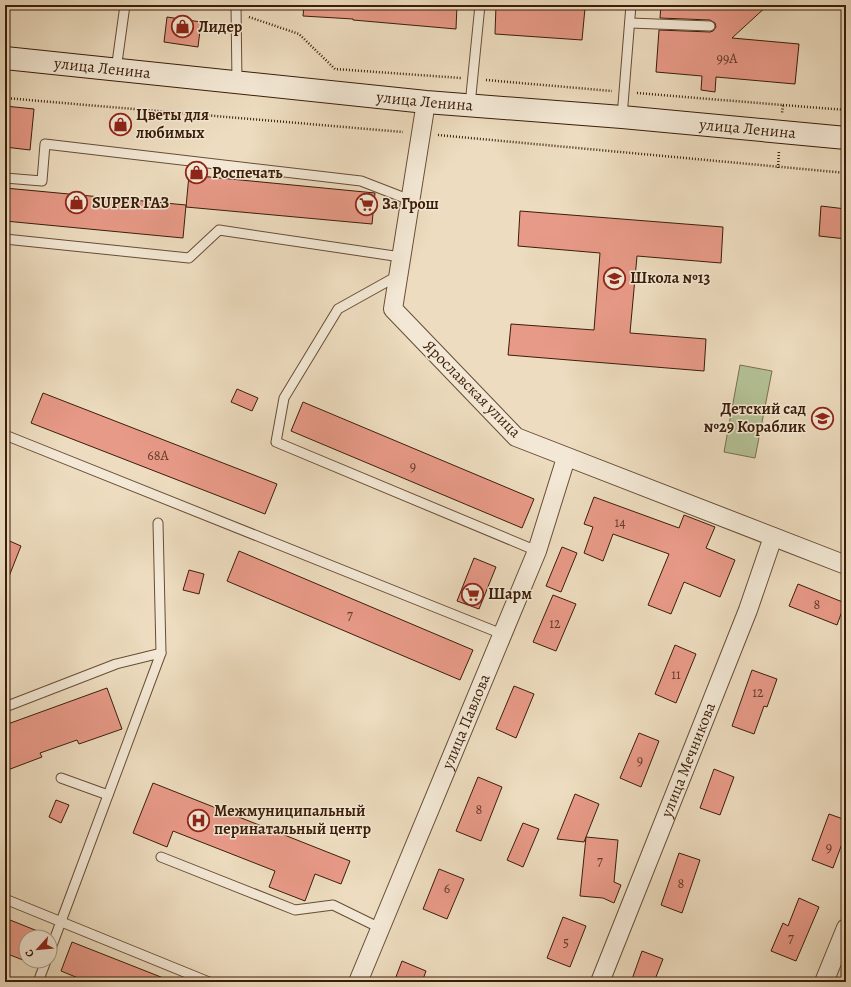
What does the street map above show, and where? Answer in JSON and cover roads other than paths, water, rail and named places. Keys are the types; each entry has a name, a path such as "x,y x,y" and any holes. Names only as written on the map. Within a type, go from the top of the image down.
{"street":[{"name":"улица Ленина","path":"5,58 426,102 622,117 846,138"},
{"name":"Ярославская улица","path":"426,102 393,309 516,437 566,458 846,565"},
{"name":"улица Павлова","path":"358,982 537,551 566,458"},
{"name":"улица Мечникова","path":"600,982 748,610 773,537"},
{"path":"824,982 846,928"}],"lane":[{"path":"116,70 125,5"},
{"path":"470,105 480,5"},
{"path":"622,117 632,5"},
{"path":"236,8 237,83"},
{"path":"630,22 710,26"},
{"path":"5,178 42,181 45,144 361,181 410,200"},
{"path":"5,239 189,258 219,230 401,257"},
{"path":"399,275 338,310 284,398 276,442 537,551"},
{"path":"5,435 502,634"},
{"path":"58,930 161,653 158,523"},
{"path":"5,707 116,664 161,653"},
{"path":"61,778 108,795"},
{"path":"162,857 295,910 333,905 380,928"},
{"path":"5,899 209,982"},
{"path":"38,982 43,969"}],"place":[{"name":"Лидер","path":"182,27"},
{"name":"Цветы для любимых","path":"120,124"},
{"name":"Роспечать","path":"197,173"},
{"name":"SUPER ГАЗ","path":"77,203"},
{"name":"За Грош","path":"366,204"},
{"name":"Школа №13","path":"615,278"},
{"name":"Детский сад №29 Кораблик","path":"822,418"},
{"name":"Шарм","path":"472,594"},
{"name":"Межмуниципальный перинатальный центр","path":"199,820"}]}
